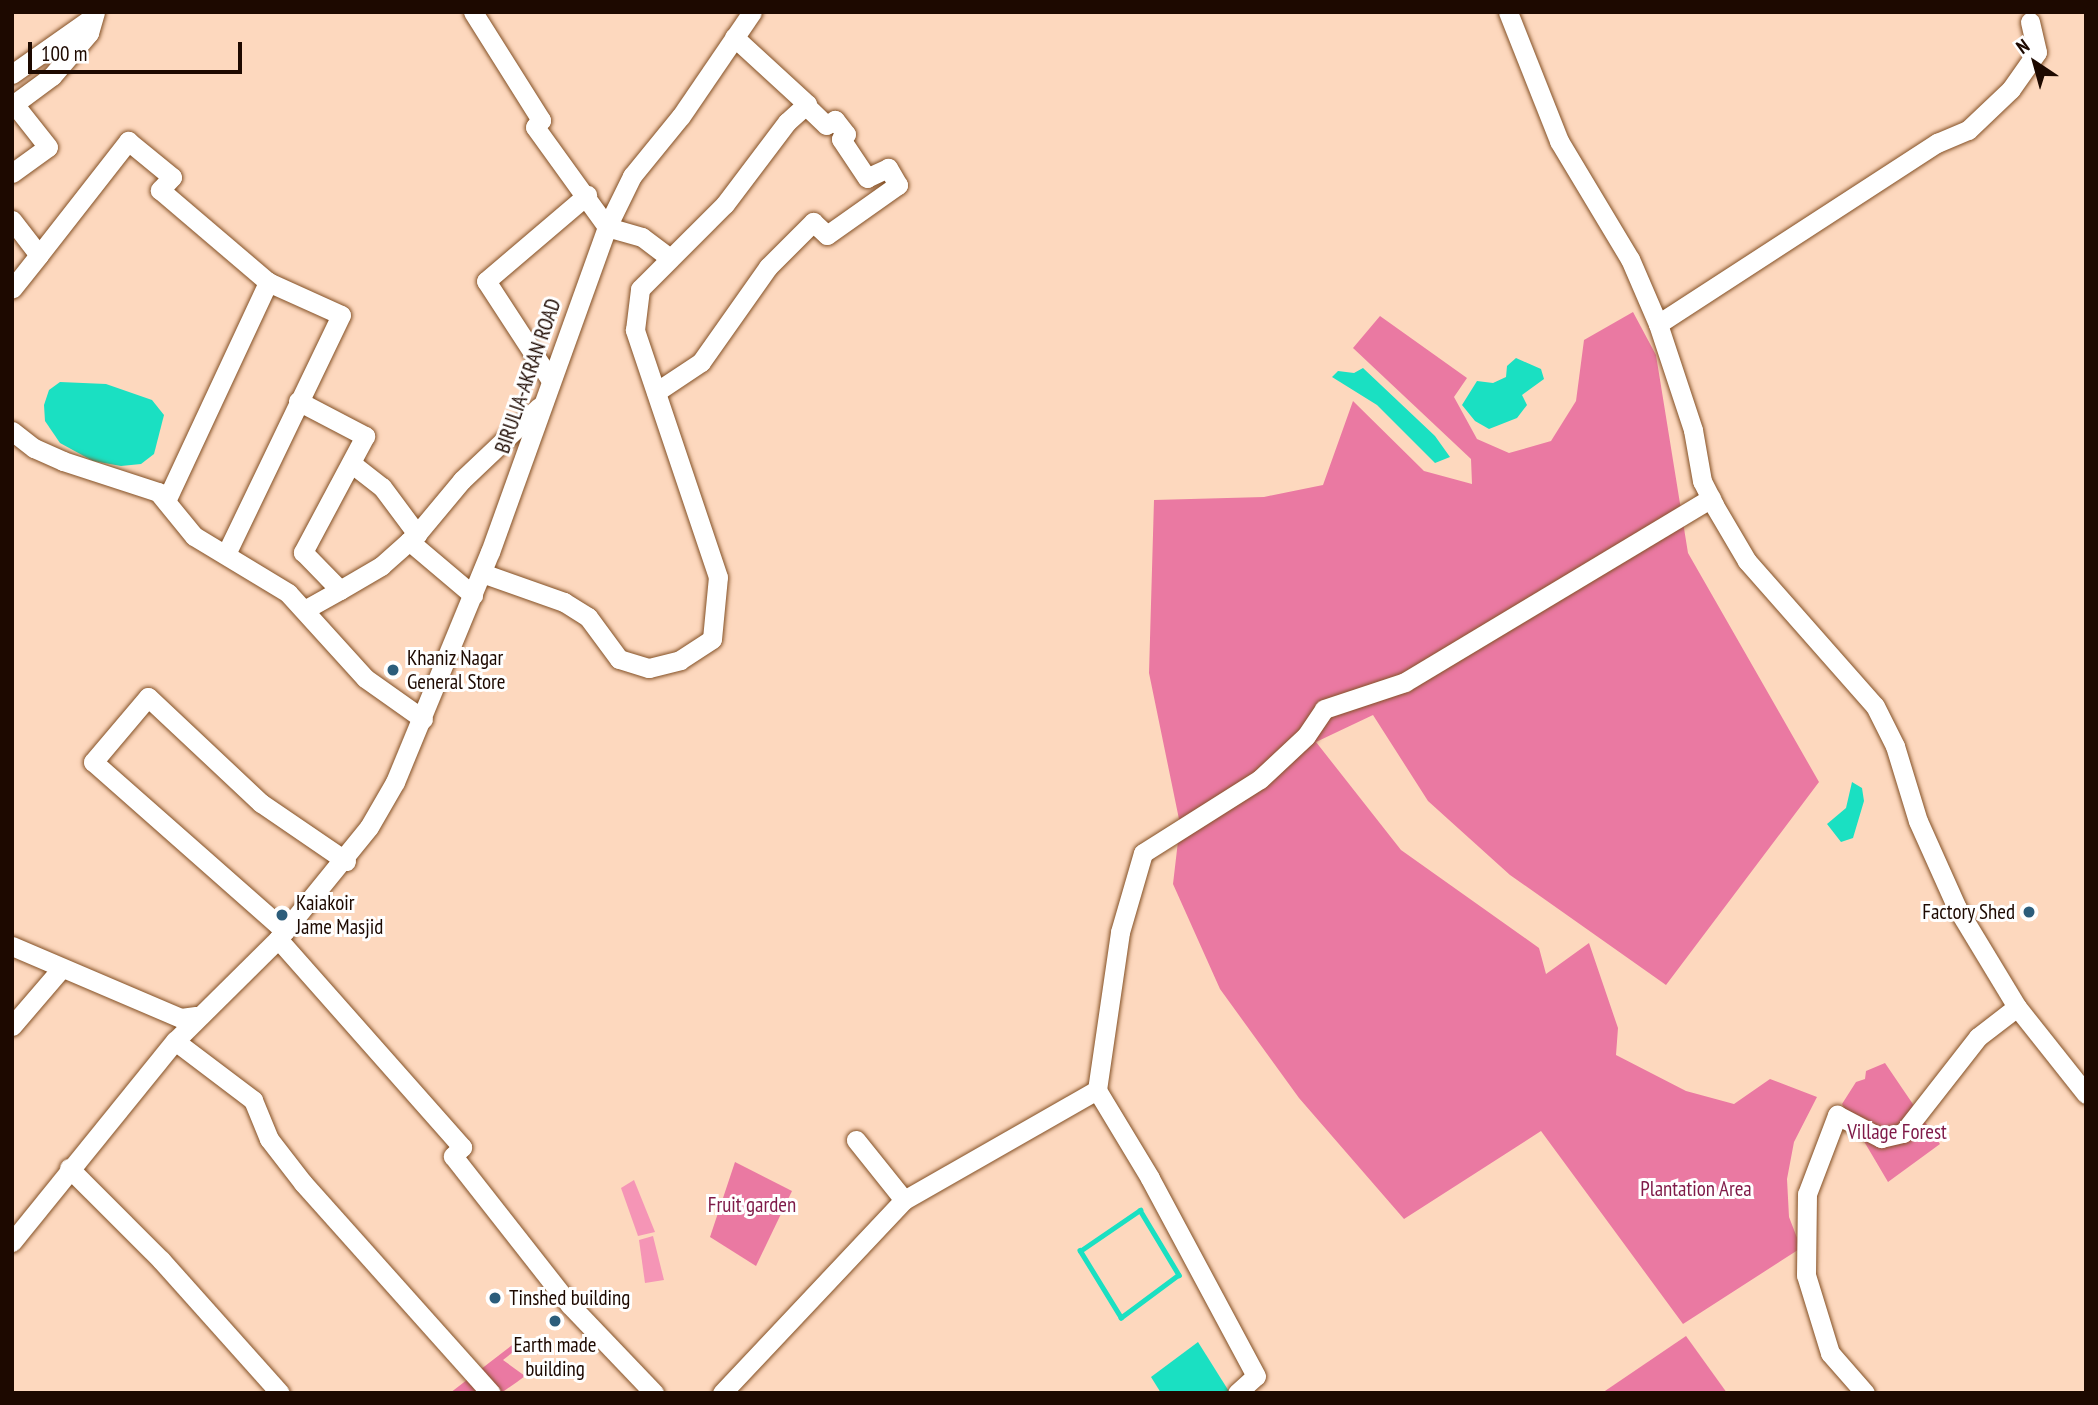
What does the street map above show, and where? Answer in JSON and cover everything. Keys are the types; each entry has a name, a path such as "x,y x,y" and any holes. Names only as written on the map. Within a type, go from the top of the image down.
{"street":[{"path":"473,12 541,120 536,127 587,195 607,228 642,237 670,258"},
{"name":"BIRULIA-AKRAN ROAD","path":"12,1242 69,1168 175,1041 197,1016 282,935 345,861 395,782 482,573 550,379 607,228 632,176 681,116 752,12"},
{"path":"1508,12 1559,141 1630,259 1658,324 1673,360 1702,481 1711,498 1748,561 1875,706 1895,746 1937,867 2017,1007 2086,1094"},
{"path":"12,74 94,14"},
{"path":"12,173 48,147 14,104 52,76 89,33 94,14"},
{"path":"1658,324 1937,143 1968,130 2011,89 2038,52 2030,22"},
{"path":"656,392 701,362 768,267 813,222 827,235 898,185 888,168 867,178 841,139 846,134 835,120 826,125 734,37"},
{"path":"482,573 564,602 589,617 602,642 619,659 649,667 680,660 712,639 718,577 635,330 640,289 725,204 787,122 805,105"},
{"path":"12,289 128,141 172,177 160,190 268,282 341,315 226,554"},
{"path":"550,379 486,281 587,195"},
{"path":"12,220 39,255"},
{"path":"166,501 268,282"},
{"path":"299,401 366,436 303,552 340,590"},
{"path":"304,610 381,566 413,538 442,504 544,401"},
{"path":"12,431 34,448 158,492 194,536 272,582 304,610 365,678 422,719"},
{"path":"351,463 403,510 413,538 472,595"},
{"path":"1237,1393 1256,1376 1150,1178 1097,1090 1120,932 1143,853 1260,779 1306,736 1324,709 1405,682 1711,498"},
{"path":"403,510 442,504"},
{"path":"345,861 261,803 148,697 93,762 282,935 462,1147 453,1156 570,1305 654,1393"},
{"path":"12,946 60,970 181,1018 197,1016"},
{"path":"12,1026 60,970"},
{"path":"1866,1393 1829,1353 1806,1275 1807,1194 1837,1115 1881,1138 1903,1133 1978,1037 2017,1007"},
{"path":"175,1041 253,1100 269,1139 303,1183 491,1393"},
{"path":"722,1393 904,1200 1097,1090"},
{"path":"856,1140 904,1200"},
{"path":"69,1168 161,1260 280,1393"}],"shaded area":[{"path":"634,1180 655,1232 638,1236 621,1188"},
{"path":"653,1236 664,1280 645,1283 639,1240"}],"green space":[{"name":"Plantation Area","path":"1633,312 1656,355 1688,553 1819,782 1666,985 1510,875 1428,801 1373,715 1316,742 1401,850 1539,948 1546,974 1589,943 1618,1028 1616,1055 1686,1091 1734,1104 1770,1079 1817,1097 1794,1142 1787,1179 1789,1217 1801,1248 1683,1324 1541,1131 1404,1219 1299,1098 1220,989 1173,884 1180,824 1149,673 1154,500 1264,497 1323,485 1353,401 1424,471 1472,484 1471,459 1353,348 1380,316 1467,378 1454,397 1477,439 1509,453 1551,441 1576,401 1584,340"},
{"name":"Village Forest","path":"1885,1063 1940,1144 1888,1182 1842,1104 1856,1082 1865,1079 1866,1071"},
{"name":"Fruit garden","path":"735,1162 792,1191 756,1266 710,1237"},
{"path":"1686,1336 1727,1393 1602,1393"},
{"path":"516,1342 518,1348 503,1360 525,1376 501,1393 450,1393"}],"water":[{"path":"1516,358 1541,369 1544,379 1522,395 1527,405 1517,418 1489,429 1475,421 1462,405 1477,381 1493,383 1506,377 1507,366"},
{"path":"1363,368 1435,436 1450,457 1435,463 1377,405 1332,377 1338,371 1354,373"},
{"path":"60,382 106,384 152,400 164,415 154,454 141,464 121,466 93,461 60,443 45,421 44,405 49,390"},
{"path":"1852,782 1862,788 1864,801 1853,838 1841,842 1827,824 1846,808"},
{"path":"1198,1342 1230,1393 1161,1393 1151,1377"}],"waterway":[{"path":"1140,1210 1179,1275 1121,1318 1080,1251 1140,1210"}],"place":[{"name":"Khaniz Nagar General Store","path":"393,670"},
{"name":"Factory Shed","path":"2029,912"},
{"name":"Kaiakoir Jame Masjid","path":"282,915"},
{"name":"Tinshed building","path":"495,1298"},
{"name":"Earth made building","path":"555,1321"}]}
